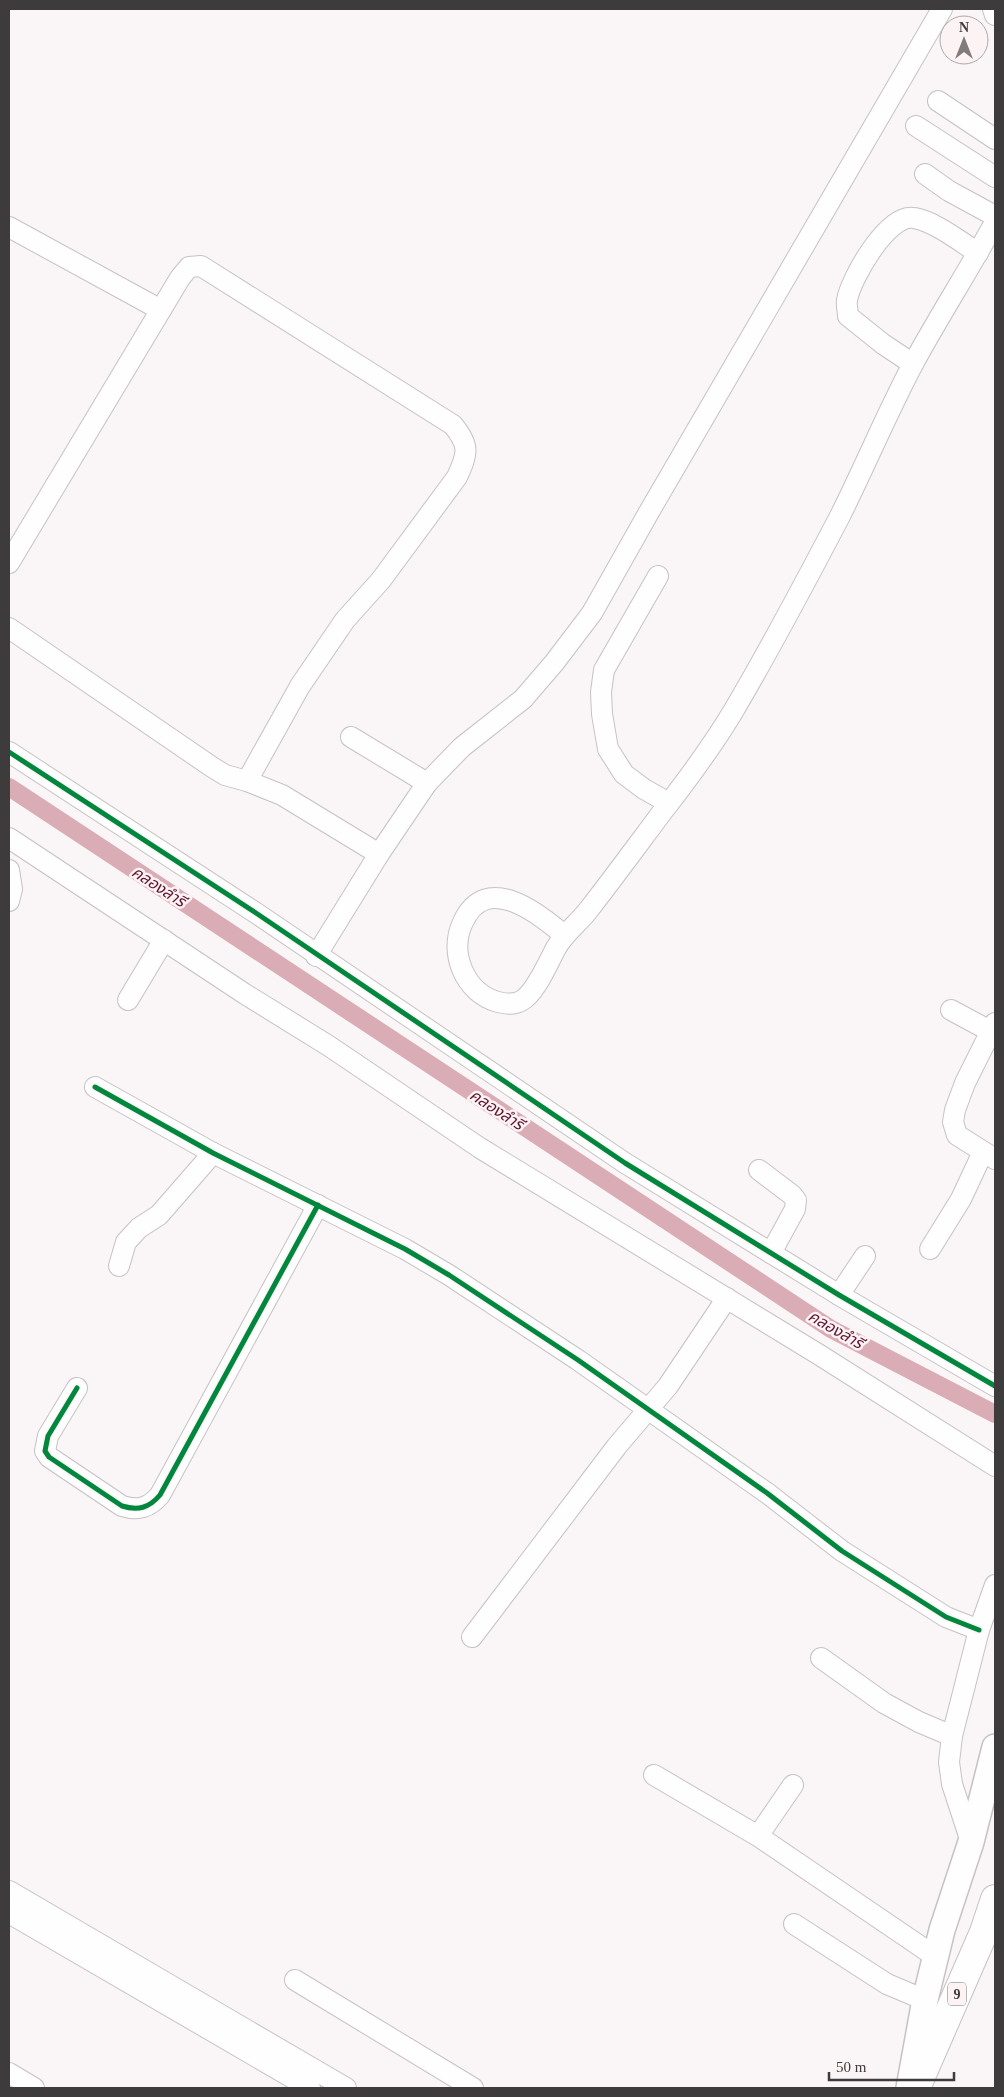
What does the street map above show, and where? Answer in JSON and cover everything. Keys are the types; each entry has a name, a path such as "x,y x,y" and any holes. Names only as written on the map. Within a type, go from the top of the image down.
{"highway":[{"name":"9","path":"916,2088 984,1932 995,1899"}],"main road":[{"path":"909,2088 942,1930 971,1842 995,1747"}],"street":[{"path":"316,956 379,854 427,783 462,748 523,699 592,613 942,9"},
{"path":"993,9 995,15"},
{"path":"938,101 995,139"},
{"path":"916,126 995,177"},
{"path":"925,174 949,191 995,216"},
{"path":"913,364 882,344 848,316 847,300 861,268 879,239 894,223 904,218 924,221 978,253"},
{"path":"564,935 543,917 515,901 493,898 482,901 470,910 462,923 458,937 465,978 483,996 510,1004 520,1002 537,982 564,935 587,912 669,803 733,712 840,516 913,364 995,222"},
{"path":"9,227 161,310"},
{"path":"9,563 161,310 189,268 202,266 453,425 463,437 467,449 458,476 381,580 345,620 300,686 247,782"},
{"path":"658,576 604,670 601,692 602,714 608,749 624,774 644,789 669,803"},
{"path":"9,628 225,775 282,795 379,854"},
{"path":"351,737 427,783"},
{"path":"9,752 256,913 316,956 625,1163 838,1295 995,1386"},
{"path":"9,838 245,994 329,1046 480,1148 727,1298 995,1466"},
{"path":"9,870 12,889 9,900"},
{"path":"128,1000 164,940"},
{"path":"930,1249 989,1155 957,1135 953,1122 955,1110 965,1083 993,1027 951,1010"},
{"path":"95,1087 212,1153 404,1249 449,1275 506,1311 768,1493 842,1552 933,1610 979,1630"},
{"path":"118,1266 126,1242 139,1228 159,1215 169,1205 212,1153"},
{"path":"759,1170 792,1194 796,1200 795,1210 771,1254"},
{"path":"77,1388 48,1436 45,1451 49,1457 122,1506 133,1509 146,1507 153,1503 160,1494 318,1205"},
{"path":"838,1295 865,1256"},
{"path":"472,1638 572,1503 648,1410 690,1354 727,1298"},
{"path":"971,1842 952,1784 950,1762 952,1736 979,1630 995,1585"},
{"path":"821,1658 884,1703 919,1722 952,1736"},
{"path":"654,1775 758,1836 936,1957"},
{"path":"758,1836 793,1785"},
{"path":"9,1891 346,2088"},
{"path":"9,1913 310,2088"},
{"path":"794,1924 887,1984 926,2000"},
{"path":"295,1980 473,2088"},
{"path":"9,2074 34,2088"}],"waterway":[{"name":"คลองลำรี","path":"9,787 831,1329 995,1414"}],"cycle path":[{"path":"9,752 256,913 625,1163 839,1295 995,1386"},
{"path":"95,1087 213,1153 405,1249 449,1275 578,1360 767,1493 842,1551 946,1617 979,1630"},
{"path":"77,1388 48,1436 45,1451 49,1457 122,1506 138,1508 152,1503 160,1495 318,1205"}]}
